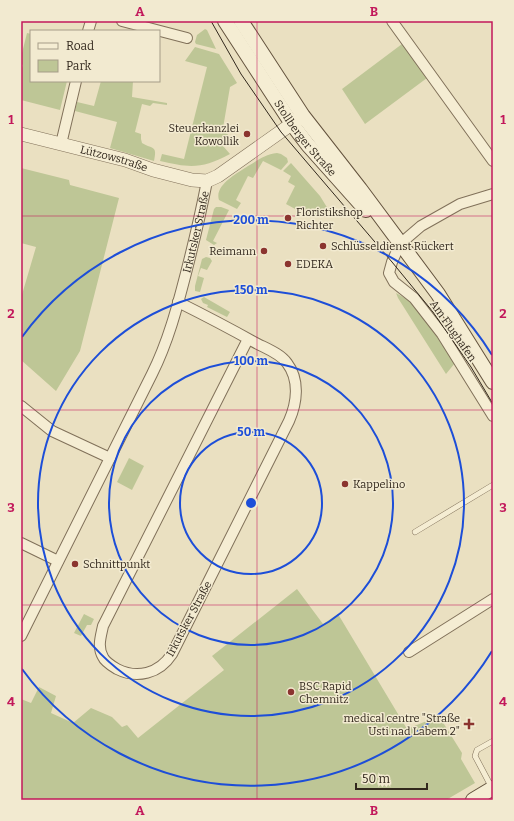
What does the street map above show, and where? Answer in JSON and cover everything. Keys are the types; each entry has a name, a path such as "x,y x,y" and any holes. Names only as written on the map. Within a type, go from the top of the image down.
{"main road":[{"name":"Stollberger Straße","path":"224,21 292,124 308,145 388,234 400,244"},
{"name":"Stollberger Straße","path":"241,21 303,116 360,189 438,294 493,382"},
{"path":"474,800 493,788"}],"street":[{"path":"122,21 156,30"},
{"path":"392,21 493,161"},
{"path":"160,31 187,38"},
{"path":"61,144 76,82"},
{"name":"Irkutsker Straße","path":"21,636 157,365 178,302 203,203 207,181 218,176 303,116"},
{"name":"Lützowstraße","path":"21,134 125,160 153,170 192,180 207,181"},
{"path":"400,244 421,226 460,204 493,194"},
{"name":"Am Flughafen","path":"400,244 389,273 394,282 414,298 442,334 493,416"},
{"name":"Irkutsker Straße","path":"178,302 248,338 281,356 287,362 292,371 295,381 296,398 294,410 170,657 153,671 140,674 127,674 114,667 103,657 99,642 103,626 248,338"},
{"path":"21,406 52,431 110,458"},
{"path":"21,543 58,561"},
{"path":"409,652 493,599"}],"lane":[{"path":"415,532 493,485"},
{"path":"493,741 477,750 475,756 493,788"}],"green space":[{"path":"205,29 207,30 216,49 196,44 195,42 197,35"},
{"path":"27,33 30,34 30,82 67,82 60,110 21,100 21,71 23,65 21,64 21,57"},
{"path":"402,44 427,78 365,124 342,89"},
{"path":"195,47 219,54 237,83 230,87 223,128 231,139 223,146 230,154 203,165 196,166 180,165 160,161 162,154 184,159 207,67 185,61"},
{"path":"101,82 133,82 132,97 167,103 167,105 153,103 150,106 142,104 135,132 141,134 142,143 155,150 154,161 110,148 117,122 75,111 77,102 94,106"},
{"path":"277,153 287,158 288,162 281,170 263,161 253,178 248,176 236,200 241,203 237,209 219,200 218,195 223,184 261,158"},
{"path":"291,163 320,196 328,209 327,213 308,216 286,204 295,186 288,182 291,176 283,171"},
{"path":"21,168 69,180 70,185 119,198 80,351 56,391 21,360 21,298 36,247 21,243"},
{"path":"216,207 229,210 213,241 217,243 214,245 206,240 214,209"},
{"path":"206,257 210,258 212,261 207,270 201,268 198,276 204,278 200,292 195,291 195,286 202,259"},
{"path":"396,293 410,301 455,363 446,374 398,298"},
{"path":"204,297 230,312 227,317 207,307 208,305 203,303 201,299"},
{"path":"129,458 144,466 132,490 117,482"},
{"name":"BSC Rapid Chemnitz","path":"297,589 323,624 338,614 407,729 439,716 462,753 461,759 475,783 446,800 21,800 21,699 31,703 39,687 56,696 51,713 73,723 91,708 112,717 122,727 127,725 138,738 224,670 212,656"},
{"path":"84,614 94,619 91,625 87,625 81,636 74,633"}],"tram line":[{"path":"211,21 241,74 281,132 433,312 471,367 493,404"}],"place":[{"name":"Steuerkanzlei Kowollik","path":"247,134"},
{"name":"Floristikshop Richter","path":"288,218"},
{"name":"Schlüsseldienst Rückert","path":"323,246"},
{"name":"Reimann","path":"264,251"},
{"name":"EDEKA","path":"288,264"},
{"name":"Kappelino","path":"345,484"},
{"name":"Schnittpunkt","path":"75,564"},
{"name":"BSC Rapid Chemnitz","path":"291,692"},
{"name":"medical centre \"Straße Usti nad Labem 2\"","path":"469,724"}]}
